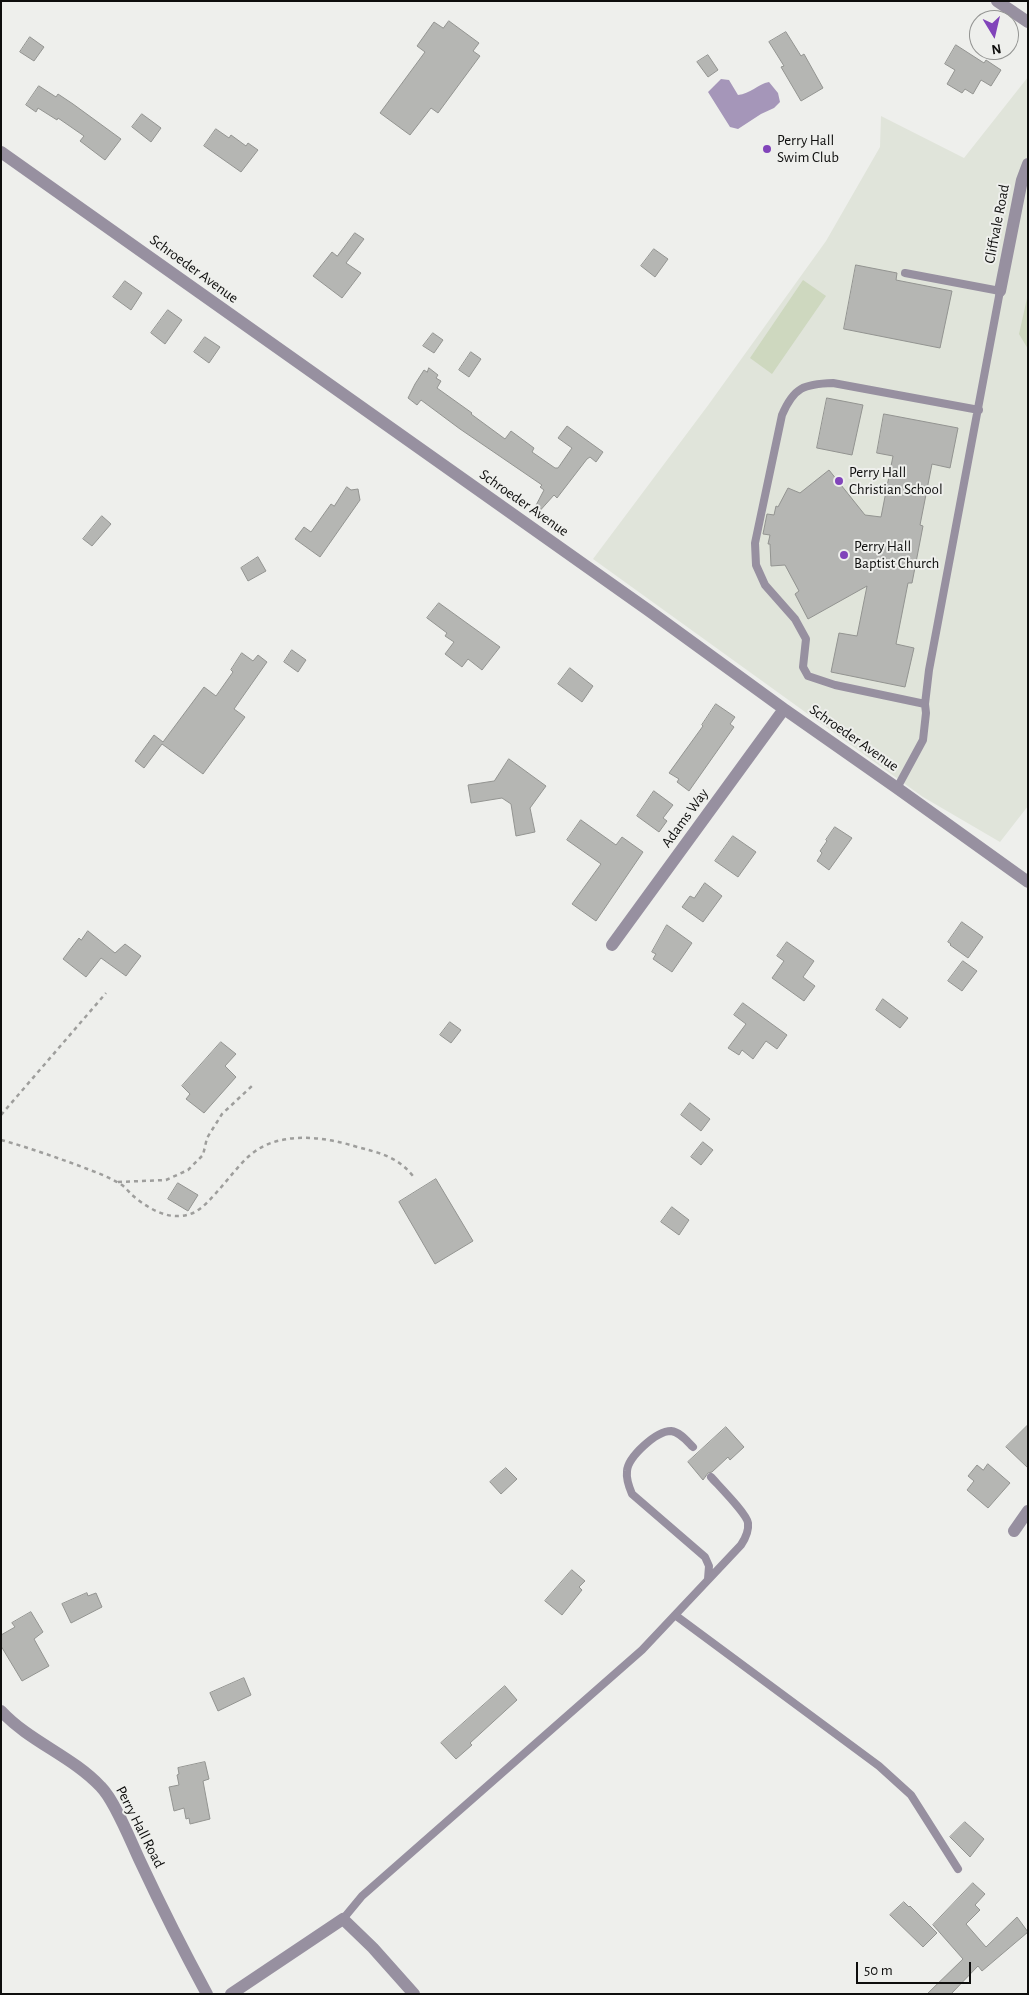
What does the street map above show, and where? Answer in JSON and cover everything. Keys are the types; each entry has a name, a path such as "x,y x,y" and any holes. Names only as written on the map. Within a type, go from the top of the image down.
{"street":[{"path":"996,1 1028,22"},
{"name":"Schroeder Avenue","path":"1,152 648,610 1028,882"},
{"name":"Cliffvale Road","path":"1000,291 1022,180 1028,164"},
{"name":"Adams Way","path":"612,946 784,709"},
{"path":"1014,1531 1028,1511"},
{"name":"Perry Hall Road","path":"2,1714 24,1731 75,1764 103,1788 207,1994"},
{"path":"231,1994 343,1919 373,1948 414,1994"}],"lane":[{"path":"897,788 923,740 925,704 943,596 1000,291 905,273"},
{"path":"925,704 835,685 808,676 803,666 806,639 796,619 765,586 756,565 755,543 782,415 788,402 798,391 812,384 833,384 979,410"},
{"path":"693,1447 679,1433 671,1431 662,1432 654,1437 630,1461 626,1470 627,1479 632,1494 706,1557 709,1566 708,1579"},
{"path":"343,1919 362,1896 642,1650 741,1545 746,1538 748,1522 711,1477"},
{"path":"675,1615 879,1766 911,1795 958,1869"}],"path":[{"path":"1,1115 106,993"},
{"path":"116,1182 166,1180 188,1170 203,1155 207,1138 222,1114 254,1084"},
{"path":"1,1140 101,1174 167,1216 191,1215 206,1204 249,1156 262,1147 275,1142 299,1137 344,1143 380,1154 403,1164 413,1176"}],"shaded area":[{"name":"Perry Hall Christian School","path":"1028,77 1028,806 1000,842 923,797 593,559 709,404 826,241 880,147 881,116 964,158"},
{"path":"721,79 729,80 738,95 769,82 778,93 780,102 774,108 738,129 730,127 708,92"}],"green space":[{"path":"803,280 826,296 772,374 750,358"},
{"path":"1028,294 1028,349 1019,334"}],"building":[{"path":"449,21 479,43 473,51 480,56 438,113 431,108 410,135 380,113 425,52 417,46 434,22 443,28"},
{"path":"786,32 801,56 804,54 823,88 801,101 781,67 784,66 769,42"},
{"path":"30,37 44,47 34,61 20,52"},
{"path":"956,45 969,53 969,60 979,60 984,63 986,60 1001,70 991,86 981,80 973,94 965,89 962,93 947,84 955,70 945,64"},
{"path":"708,55 718,70 708,77 697,62"},
{"path":"39,86 56,97 58,94 121,139 105,160 80,141 84,136 58,118 57,120 38,108 36,112 26,105"},
{"path":"142,114 161,128 151,142 132,127"},
{"path":"216,129 229,138 231,135 246,146 248,143 258,150 241,172 204,146"},
{"path":"355,233 364,239 346,263 361,273 342,298 313,276 332,252 337,256"},
{"path":"654,249 668,259 655,277 641,266"},
{"path":"856,265 897,273 896,280 952,291 940,348 844,329"},
{"path":"125,281 142,293 131,310 113,297"},
{"path":"168,310 182,320 165,344 151,333"},
{"path":"433,333 443,340 434,353 423,346"},
{"path":"205,337 220,347 209,363 194,352"},
{"path":"471,352 481,359 469,377 459,370"},
{"path":"429,368 438,375 436,378 441,381 437,388 505,439 511,431 534,448 532,452 555,468 558,468 572,448 558,438 567,426 603,452 596,462 590,457 587,459 557,498 554,495 537,514 533,511 544,490 540,487 542,485 421,400 417,405 408,398 424,370 427,372"},
{"path":"827,398 863,405 852,455 817,448"},
{"name":"Perry Hall Baptist Church","path":"884,414 958,428 950,468 932,464 920,525 923,526 912,583 908,583 896,644 914,648 905,687 831,672 839,633 857,636 867,586 808,619 795,594 799,591 785,565 771,566 770,544 768,544 770,535 763,534 767,514 774,515 776,506 778,507 788,488 800,493 829,470 865,515 881,517 893,456 877,453"},
{"path":"347,487 351,490 358,489 360,500 320,557 295,539 304,527 311,532 331,504 334,506"},
{"path":"102,516 111,524 92,546 83,539"},
{"path":"258,557 266,571 248,581 241,568"},
{"path":"439,603 500,647 482,670 468,659 462,667 445,654 454,642 445,636 447,633 427,618"},
{"path":"292,650 306,660 298,672 284,662"},
{"path":"242,653 253,661 258,655 267,662 234,709 245,717 203,774 162,744 144,768 135,761 154,735 163,742 204,687 216,696 233,672 231,670"},
{"path":"570,668 593,686 582,702 558,684"},
{"path":"716,704 735,717 730,724 734,727 689,791 677,782 679,779 669,773 703,726"},
{"path":"509,759 546,786 530,808 535,832 516,836 511,804 502,798 471,803 468,785 494,781"},
{"path":"654,791 673,805 663,818 667,821 659,832 637,816"},
{"path":"581,820 616,845 622,837 643,852 596,921 572,904 601,864 567,840"},
{"path":"835,827 852,838 829,870 817,861 822,853 820,851"},
{"path":"733,836 756,852 738,877 715,861"},
{"path":"705,883 722,896 703,922 682,907 690,896 694,898"},
{"path":"962,922 983,937 968,958 948,942"},
{"path":"667,925 692,943 672,972 653,959 656,954 652,952"},
{"path":"88,931 115,953 125,944 141,956 126,976 101,958 86,977 63,959 79,938 81,940"},
{"path":"787,942 814,961 803,977 815,986 804,1001 772,978 784,961 777,956"},
{"path":"963,961 977,971 962,991 948,981"},
{"path":"883,999 908,1018 900,1028 876,1010"},
{"path":"743,1003 787,1035 777,1049 766,1041 753,1059 742,1050 739,1055 728,1048 746,1024 734,1015"},
{"path":"450,1022 461,1030 451,1043 440,1035"},
{"path":"221,1042 236,1054 225,1066 236,1077 204,1113 186,1099 190,1094 182,1086"},
{"path":"690,1103 710,1119 701,1131 681,1115"},
{"path":"703,1142 713,1150 701,1165 691,1157"},
{"path":"436,1179 473,1241 435,1264 399,1202"},
{"path":"178,1183 198,1195 188,1211 168,1199"},
{"path":"672,1207 689,1220 679,1235 661,1222"},
{"path":"1028,1425 1028,1468 1006,1447"},
{"path":"726,1427 744,1447 730,1460 728,1457 712,1472 708,1473 703,1480 688,1462"},
{"path":"988,1464 1010,1483 988,1508 967,1490 974,1481 968,1476 977,1465 983,1470"},
{"path":"506,1468 517,1479 501,1494 490,1482"},
{"path":"572,1570 585,1581 579,1587 582,1590 562,1615 545,1601"},
{"path":"87,1593 88,1596 96,1593 102,1607 71,1623 62,1604"},
{"path":"31,1612 43,1632 34,1639 49,1666 22,1681 1,1646 1,1635 15,1627 12,1623"},
{"path":"244,1678 251,1695 218,1711 210,1693"},
{"path":"505,1686 517,1700 470,1743 472,1745 456,1759 441,1743"},
{"path":"205,1762 209,1779 203,1781 210,1819 190,1824 189,1818 186,1819 184,1808 174,1811 169,1787 179,1785 178,1768"},
{"path":"965,1822 984,1839 970,1857 950,1837"},
{"path":"973,1883 985,1894 975,1905 980,1910 966,1924 986,1947 1017,1917 1028,1932 982,1971 978,1966 951,1994 927,1994 963,1959 933,1925"},
{"path":"904,1902 937,1933 923,1947 890,1915"}],"place":[{"name":"Perry Hall Swim Club","path":"767,149"},
{"name":"Perry Hall Christian School","path":"839,481"},
{"name":"Perry Hall Baptist Church","path":"844,555"}]}
